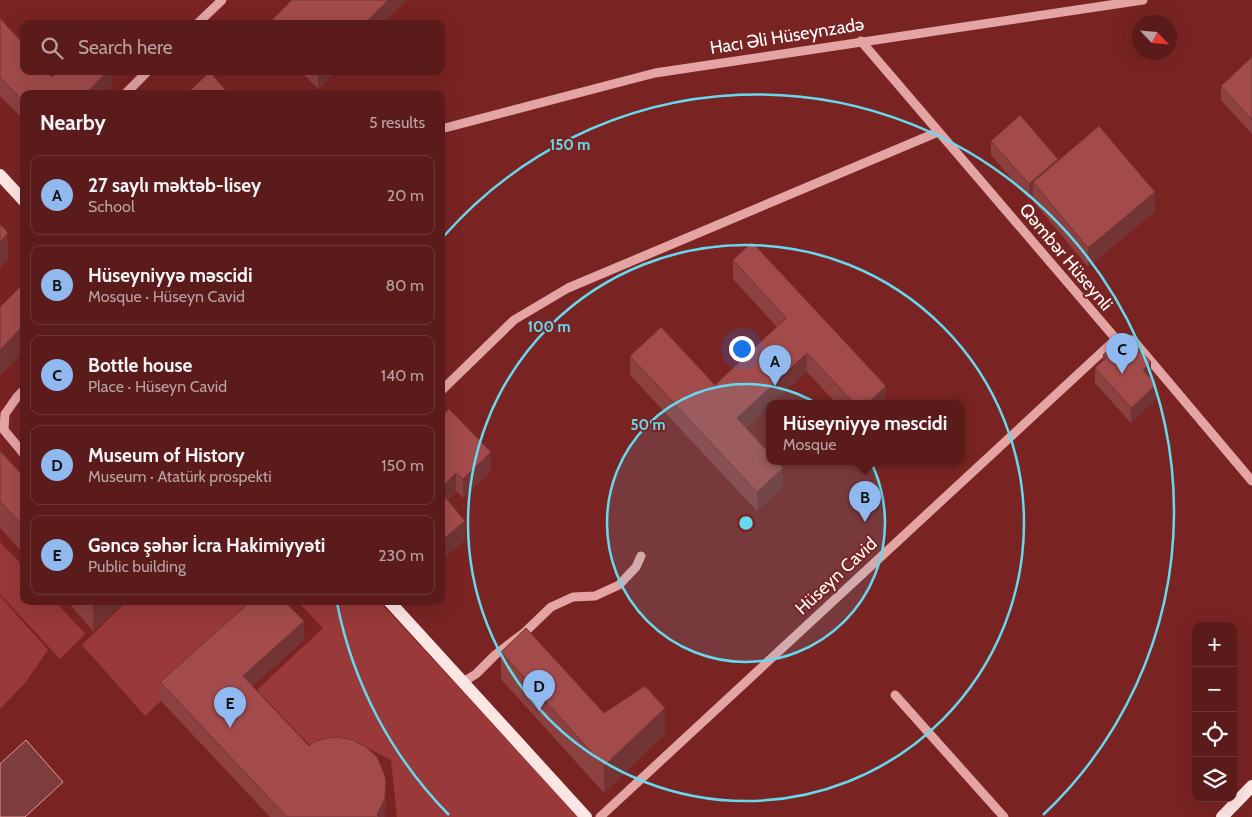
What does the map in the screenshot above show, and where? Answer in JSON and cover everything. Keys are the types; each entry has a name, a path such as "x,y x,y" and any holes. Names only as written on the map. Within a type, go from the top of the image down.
{"main road":[{"path":"0,175 20,195"},
{"path":"393,605 586,817"},
{"path":"1226,816 1252,786"}],"street":[{"path":"201,20 222,0"},
{"name":"Hacı Əli Hüseynzadə","path":"445,128 655,73 1118,2 1143,0"},
{"name":"Qəmbər Hüseynli","path":"861,41 1116,339"},
{"path":"129,90 144,75"},
{"path":"445,387 514,320 568,288 938,132"},
{"path":"1116,339 1133,340 1252,481"},
{"name":"Hüseyn Cavid","path":"600,817 1116,339"},
{"path":"20,394 5,414 4,430 20,449"},
{"path":"463,682 476,674 495,655 525,632 551,607 573,597 595,596 619,585 636,567 641,556"},
{"path":"895,695 1004,817"}],"shaded area":[{"path":"0,542 20,563 20,605 59,605 85,634 60,659 0,594"},
{"path":"0,596 48,650 25,683 0,709"},
{"path":"123,605 264,605 145,716 82,645"},
{"path":"301,605 383,605 579,817 397,817 391,760 360,744 318,754 257,690 323,628"},
{"path":"26,740 63,782 25,817 0,817 0,764"}],"building":[{"path":"292,0 388,0 368,20 272,20"},
{"path":"0,18 20,40 20,75 50,75 52,77 54,75 104,75 89,90 20,90 20,98 0,77"},
{"path":"1252,57 1252,120 1221,86"},
{"path":"207,75 213,75 226,90 190,90"},
{"path":"1020,115 1058,159 1029,184 991,141"},
{"path":"1099,126 1155,192 1088,248 1033,182"},
{"path":"0,224 8,233 0,242"},
{"path":"752,242 886,386 871,400 851,400 807,353 737,418 766,450 766,465 780,465 783,468 757,492 630,356 661,327 715,385 786,318 733,260"},
{"path":"20,287 20,329 0,350 0,307"},
{"path":"1125,334 1151,362 1143,370 1156,385 1131,408 1095,368 1106,358 1103,355"},
{"path":"449,409 491,452 463,479 456,473 445,484 445,412"},
{"path":"0,451 20,473 20,523 0,501"},
{"path":"445,497 465,521 445,538"},
{"path":"247,605 288,605 304,621 243,676 309,746 315,741 337,737 353,740 366,747 377,757 386,781 385,798 377,815 379,817 287,817 160,682"},
{"path":"526,628 604,713 645,686 665,708 604,766 501,652"}],"place":[{"name":"Bottle house","path":"1122,374"},
{"name":"27 saylı məktəb-lisey","path":"775,386"},
{"name":"Hüseyniyyə məscidi","path":"865,522"},
{"name":"Museum of History","path":"539,711"},
{"name":"Gəncə şəhər İcra Hakimiyyəti","path":"230,728"}]}
